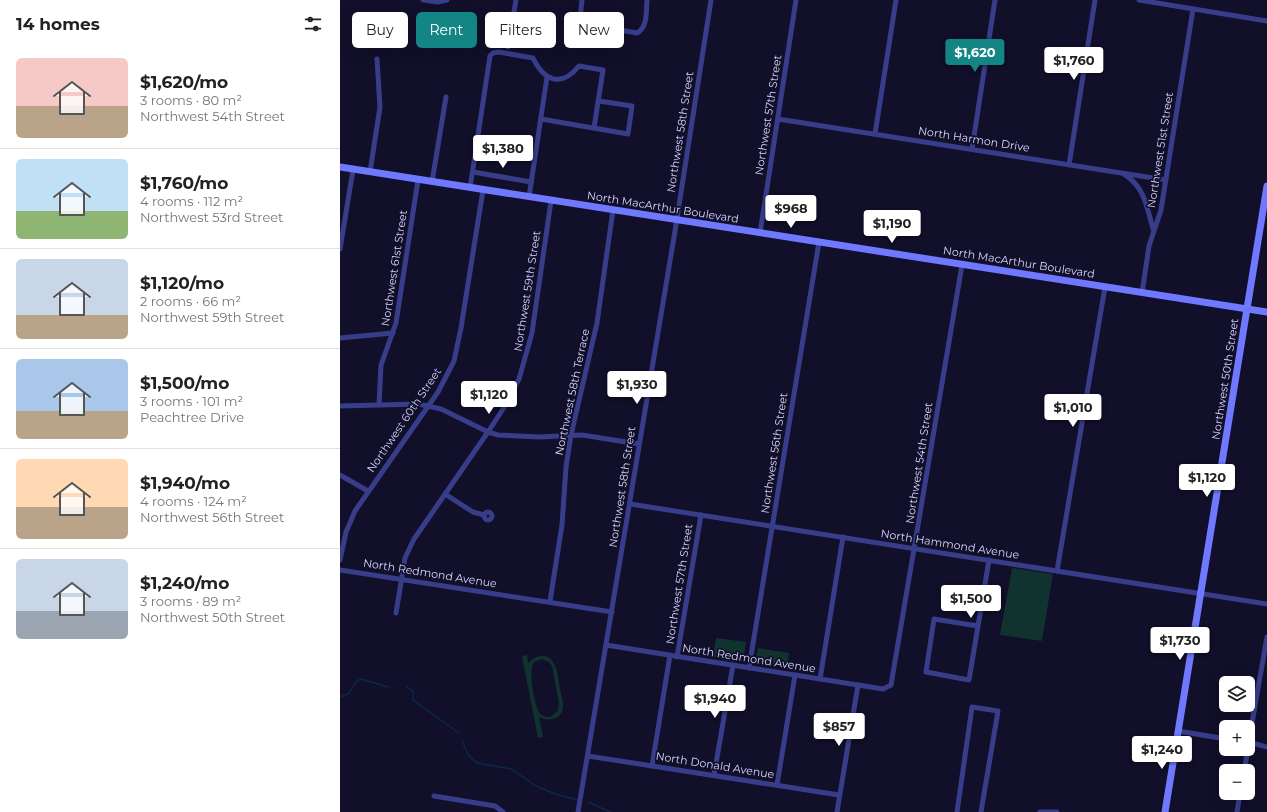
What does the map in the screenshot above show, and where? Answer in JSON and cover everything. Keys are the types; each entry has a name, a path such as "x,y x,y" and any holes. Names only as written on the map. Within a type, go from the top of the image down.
{"main road":[{"name":"North MacArthur Boulevard","path":"340,168 1267,312"},
{"name":"Northwest 50th Street","path":"1165,812 1267,186"}],"street":[{"path":"423,0 438,2 447,0"},
{"path":"514,12 516,0"},
{"path":"582,0 580,14 581,22 588,26 634,33 640,32 645,22 647,0"},
{"name":"Northwest 58th Street","path":"578,812 630,504 711,0"},
{"name":"Northwest 57th Street","path":"760,233 796,0"},
{"path":"875,134 896,0"},
{"path":"972,149 996,0"},
{"path":"1069,165 1095,0"},
{"path":"1139,0 1267,21"},
{"name":"Northwest 51st Street","path":"1142,293 1149,246 1153,229 1161,210 1193,9"},
{"path":"470,188 490,56 493,53 499,52 533,58 542,73 547,77 554,79 570,76 579,66 604,70 594,128"},
{"path":"370,172 380,107 377,59"},
{"path":"529,197 547,77"},
{"path":"432,182 446,97"},
{"path":"541,119 628,134 632,106 599,101"},
{"name":"North Harmon Drive","path":"778,119 1166,180"},
{"path":"340,249 353,170"},
{"path":"473,172 531,182"},
{"path":"1123,173 1132,179 1142,192 1153,229"},
{"name":"Northwest 61st Street","path":"379,405 381,365 393,333 418,180"},
{"name":"Northwest 60th Street","path":"340,560 346,532 356,511 368,491 429,405 447,376 458,345 483,190"},
{"name":"Northwest 59th Street","path":"396,613 405,558 414,539 488,432 512,393 527,355 551,201"},
{"name":"Northwest 58th Terrace","path":"550,601 562,525 566,467 571,435 597,323 612,210"},
{"name":"Northwest 56th Street","path":"749,668 819,242"},
{"name":"Northwest 54th Street","path":"889,687 893,682 962,265"},
{"path":"1057,571 1104,287"},
{"path":"340,338 393,333"},
{"path":"340,406 429,405 454,414 488,432 498,435 525,437 571,435 592,436 639,444"},
{"path":"340,476 368,491"},
{"path":"446,494 473,512 484,515"},
{"name":"North Hammond Avenue","path":"630,504 1267,604"},
{"name":"Northwest 57th Street","path":"677,657 701,515"},
{"path":"820,679 843,537"},
{"path":"978,626 934,619 926,672 969,680 978,626 989,560"},
{"name":"North Redmond Avenue","path":"340,570 550,601 612,612"},
{"path":"1252,720 1267,637"},
{"name":"North Redmond Avenue","path":"606,645 883,689 889,687"},
{"name":"Northwest 57th Street","path":"652,766 670,655"},
{"path":"714,775 733,665"},
{"path":"777,785 795,675"},
{"path":"837,812 858,685"},
{"path":"957,812 972,707 998,711 981,812"},
{"path":"1178,731 1219,738"},
{"path":"1255,745 1267,746"},
{"name":"North Donald Avenue","path":"588,756 839,795"},
{"path":"434,796 495,806 502,811"},
{"path":"1237,812 1239,800"},
{"path":"1040,812 1057,812"}],"green space":[{"path":"1012,568 1053,574 1042,641 1000,635"},
{"path":"716,638 746,642 743,661 713,657"},
{"path":"758,648 789,653 787,667 755,663"},
{"path":"527,655 528,663 534,658 545,656 552,660 557,671 563,707 560,715 554,719 543,719 539,717 543,737 538,738 522,656","holes":["542,659 549,662 552,666 559,703 558,711 550,717 546,717 543,716 537,708 532,679 532,666 534,662"]}],"waterway":[{"path":"340,697 349,693 357,681 361,679 388,687"},
{"path":"407,687 413,691 413,700 459,733"},
{"path":"462,741 469,756 477,763 511,769 536,786 555,794 578,800"},
{"path":"588,802 610,812"}]}
